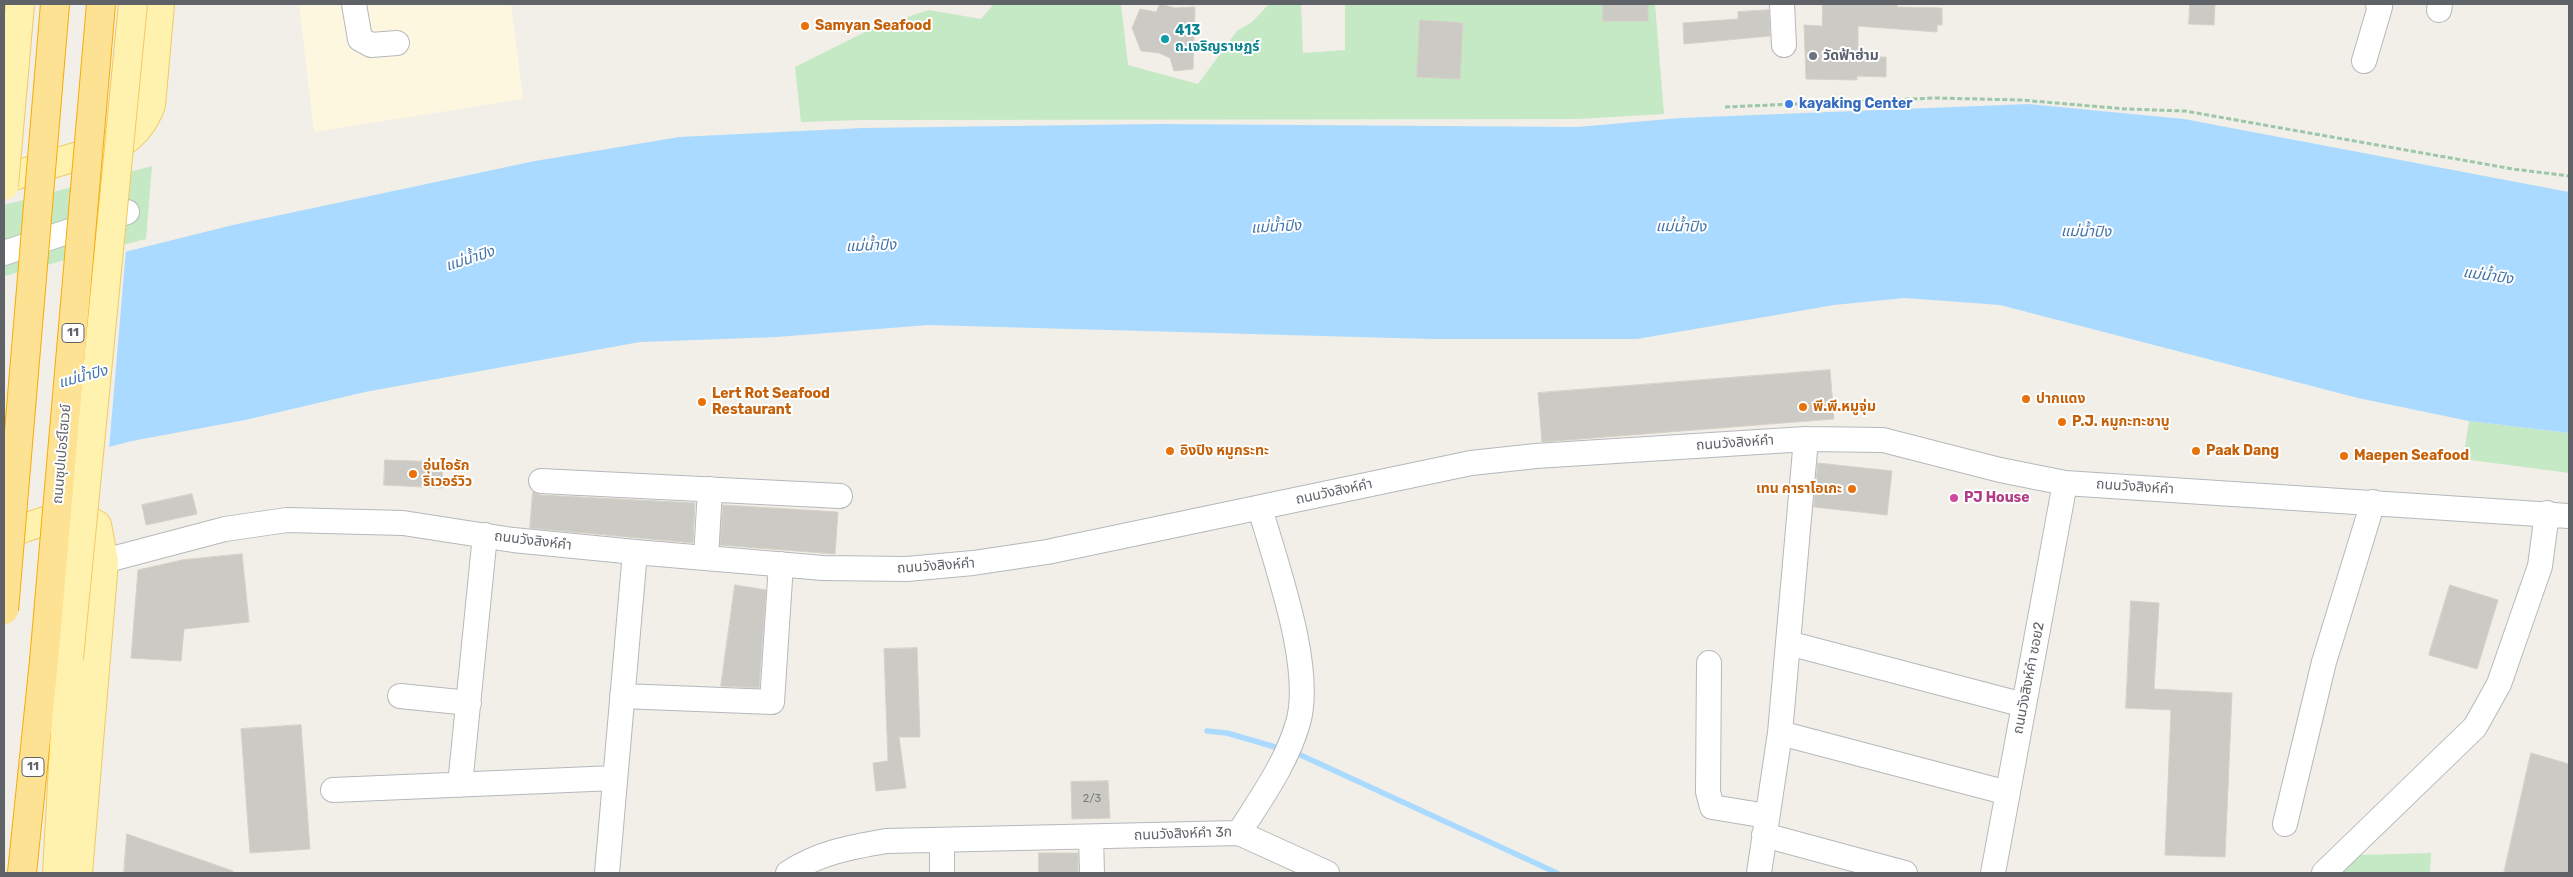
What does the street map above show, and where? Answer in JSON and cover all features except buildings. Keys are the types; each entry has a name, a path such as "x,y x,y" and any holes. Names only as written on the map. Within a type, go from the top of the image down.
{"highway":[{"path":"4,610 55,4"},
{"name":"ถนนซุปเปอร์ไฮเวย์","path":"22,873 56,660 102,4"}],"main road":[{"path":"4,186 20,4"},
{"path":"57,873 56,660 133,4"},
{"path":"4,179 123,142 134,134 145,120 151,105 160,4"},
{"path":"4,535 56,519 74,516 86,518 98,525 104,561 78,873"}],"street":[{"path":"354,4 360,39 365,43 397,43"},
{"path":"1782,4 1784,45"},
{"path":"2364,62 2380,7 2378,4"},
{"path":"4,253 127,212"},
{"path":"1758,873 1780,733 1806,439"},
{"name":"ถนนวังสิงห์คำ","path":"104,561 225,529 287,520 402,523 485,535 635,552 823,568 907,569 973,564 1047,552 1471,463 1536,456 1806,439 1883,440 2000,470 2065,483 2558,514"},
{"path":"541,481 840,496"},
{"name":"ถนนวังสิงห์คำ ซอย2","path":"1993,873 2065,483"},
{"path":"706,558 710,489"},
{"path":"2285,824 2324,662 2373,502"},
{"name":"ถนนวังสิงห์คำ 3ก","path":"788,873 801,865 844,848 886,842 1239,833 1283,763 1298,722 1303,688 1297,644 1260,508"},
{"path":"2324,873 2475,727 2499,684 2558,514"},
{"path":"460,785 485,535"},
{"path":"607,873 635,552"},
{"path":"622,696 772,702 781,564"},
{"path":"1788,643 2024,705"},
{"path":"1709,663 1708,792 1712,807 1904,873"},
{"path":"400,696 469,703"},
{"path":"1780,733 2008,793"},
{"path":"333,790 615,778"},
{"path":"1239,833 1328,873"},
{"path":"1092,837 1092,873"},
{"path":"942,840 942,873"}],"path":[{"path":"1725,107 1935,98 2021,100 2126,109 2184,111 2513,169 2569,176"}],"shaded area":[{"path":"299,4 511,4 523,99 314,132"}],"green space":[{"path":"994,4 1121,4 1128,65 1198,84 1237,31 1252,22 1269,4 1301,4 1303,53 1345,50 1345,4 1655,4 1664,114 1577,119 862,120 801,122 795,67 871,29 929,10 981,19"},
{"path":"152,166 146,239 4,276 4,205"},
{"path":"2469,421 2569,433 2569,473 2463,459"},
{"path":"2431,853 2430,873 2339,873 2361,855"}],"water":[{"name":"แม่น้ำปิง","path":"2028,104 2184,119 2569,192 2569,433 2469,421 2358,398 2000,305 1905,298 1834,305 1637,339 1430,339 928,325 777,337 640,342 365,392 245,420 132,441 4,474 4,282 233,225 535,161 679,137 862,128 1160,124 1577,127 1680,118"}],"pier":[{"path":"126,249 109,449 4,476 4,280"}],"waterway":[{"path":"1207,731 1227,733 1282,749"},
{"path":"1294,752 1557,873"}],"place":[{"name":"Samyan Seafood","path":"805,26"},
{"name":"413 ถ.เจริญราษฏร์","path":"1165,39"},
{"name":"วัดฟ้าฮ่าม","path":"1813,56"},
{"name":"kayaking Center","path":"1789,104"},
{"name":"ปากแดง","path":"2026,399"},
{"name":"Lert Rot Seafood Restaurant","path":"702,402"},
{"name":"พี.พี.หมูจุ่ม","path":"1803,407"},
{"name":"P.J. หมูกะทะชาบู","path":"2062,422"},
{"name":"อิงปิง หมูกระทะ","path":"1170,451"},
{"name":"Paak Dang","path":"2196,451"},
{"name":"Maepen Seafood","path":"2344,456"},
{"name":"อุ่นไอรัก ริเวอร์วิว","path":"413,474"},
{"name":"เทน คาราโอเกะ","path":"1852,489"},
{"name":"PJ House","path":"1954,498"}]}
